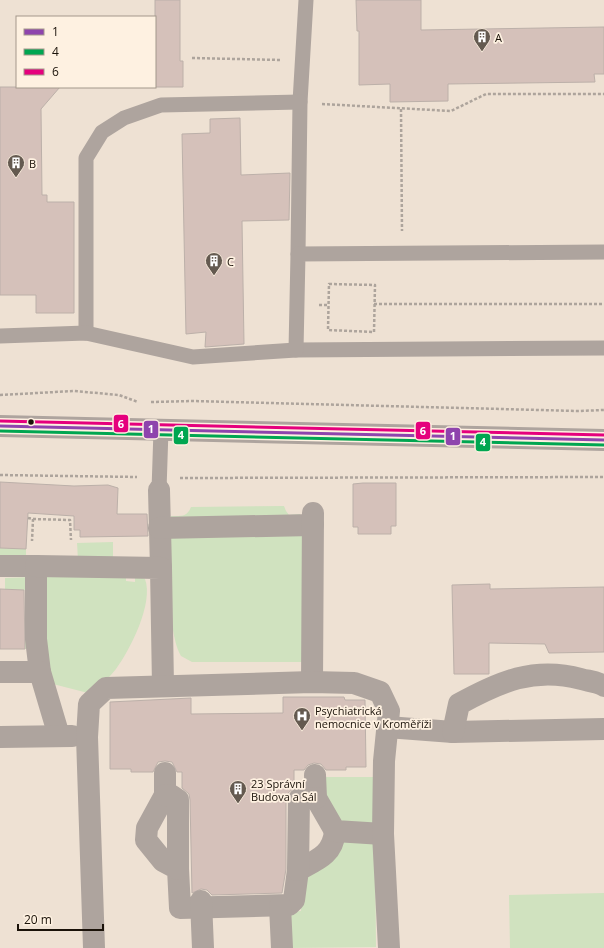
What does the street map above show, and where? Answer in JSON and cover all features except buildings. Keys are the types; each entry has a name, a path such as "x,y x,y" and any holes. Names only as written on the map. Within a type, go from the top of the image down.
{"street":[{"path":"0,426 604,440"},
{"path":"159,484 163,686"},
{"path":"159,528 313,519 312,682"},
{"path":"0,566 161,568"},
{"path":"36,566 36,639 40,672 59,736"},
{"path":"0,672 40,672"},
{"path":"454,732 458,704 492,686 524,675 565,674 604,686"},
{"path":"94,948 87,737 89,704 106,688 312,682 354,683 380,692 389,711 384,761 383,834 389,948"},
{"path":"387,727 454,732 604,729"},
{"path":"0,737 87,737"},
{"path":"298,870 318,860 329,851 334,842 335,831 316,798 315,775"},
{"path":"178,870 163,861 146,840 147,828 165,784 172,796 178,800 178,870 180,908 201,904 289,905 294,900 298,870 299,798 316,798"},
{"path":"335,831 383,834"},
{"path":"201,904 203,948"},
{"path":"280,906 282,948"}],"lane":[{"path":"296,350 300,102 306,0"},
{"path":"86,333 86,158 102,132 124,118 161,105 300,102"},
{"path":"298,254 604,252"},
{"path":"0,336 86,333 193,357 296,350 604,348"},
{"path":"159,484 161,430"}],"path":[{"path":"192,58 302,61"},
{"path":"300,102 341,106 451,111 486,94 604,94"},
{"path":"401,109 402,254"},
{"path":"329,284 375,285 374,304 374,332 328,330 329,284"},
{"path":"374,304 604,304"},
{"path":"0,396 74,391 119,395 137,402 192,401 578,411 604,410"},
{"path":"0,475 159,484 604,477"},
{"path":"33,518 70,520 71,540 78,540"}],"green space":[{"path":"284,506 289,515 300,514 300,526 304,525 303,662 192,662 181,656 176,643 171,609 171,516 184,515 188,513 191,507"},
{"path":"113,542 113,558 78,560 77,543"},
{"path":"0,548 26,549 26,560 0,560"},
{"path":"39,575 126,575 126,581 135,582 135,575 145,579 147,589 146,601 134,639 116,669 92,694 49,683"},
{"path":"32,577 32,649 25,649 25,590 5,590 5,578"},
{"path":"320,777 374,777 375,829 342,826 330,815"},
{"path":"344,839 375,839 376,947 285,948 284,912 301,911 300,884"},
{"path":"604,893 604,948 510,948 509,895"}],"transit line":[{"name":"6","path":"0,421 604,435"},
{"name":"1","path":"0,426 604,440"},
{"name":"4","path":"0,431 604,445"}],"place":[{"name":"A","path":"482,52"},
{"name":"B","path":"16,178"},
{"name":"C","path":"214,276"},
{"name":"Psychiatrická nemocnice v Kroměříži","path":"302,731"},
{"name":"23 Správní Budova a Sál","path":"238,804"}]}
